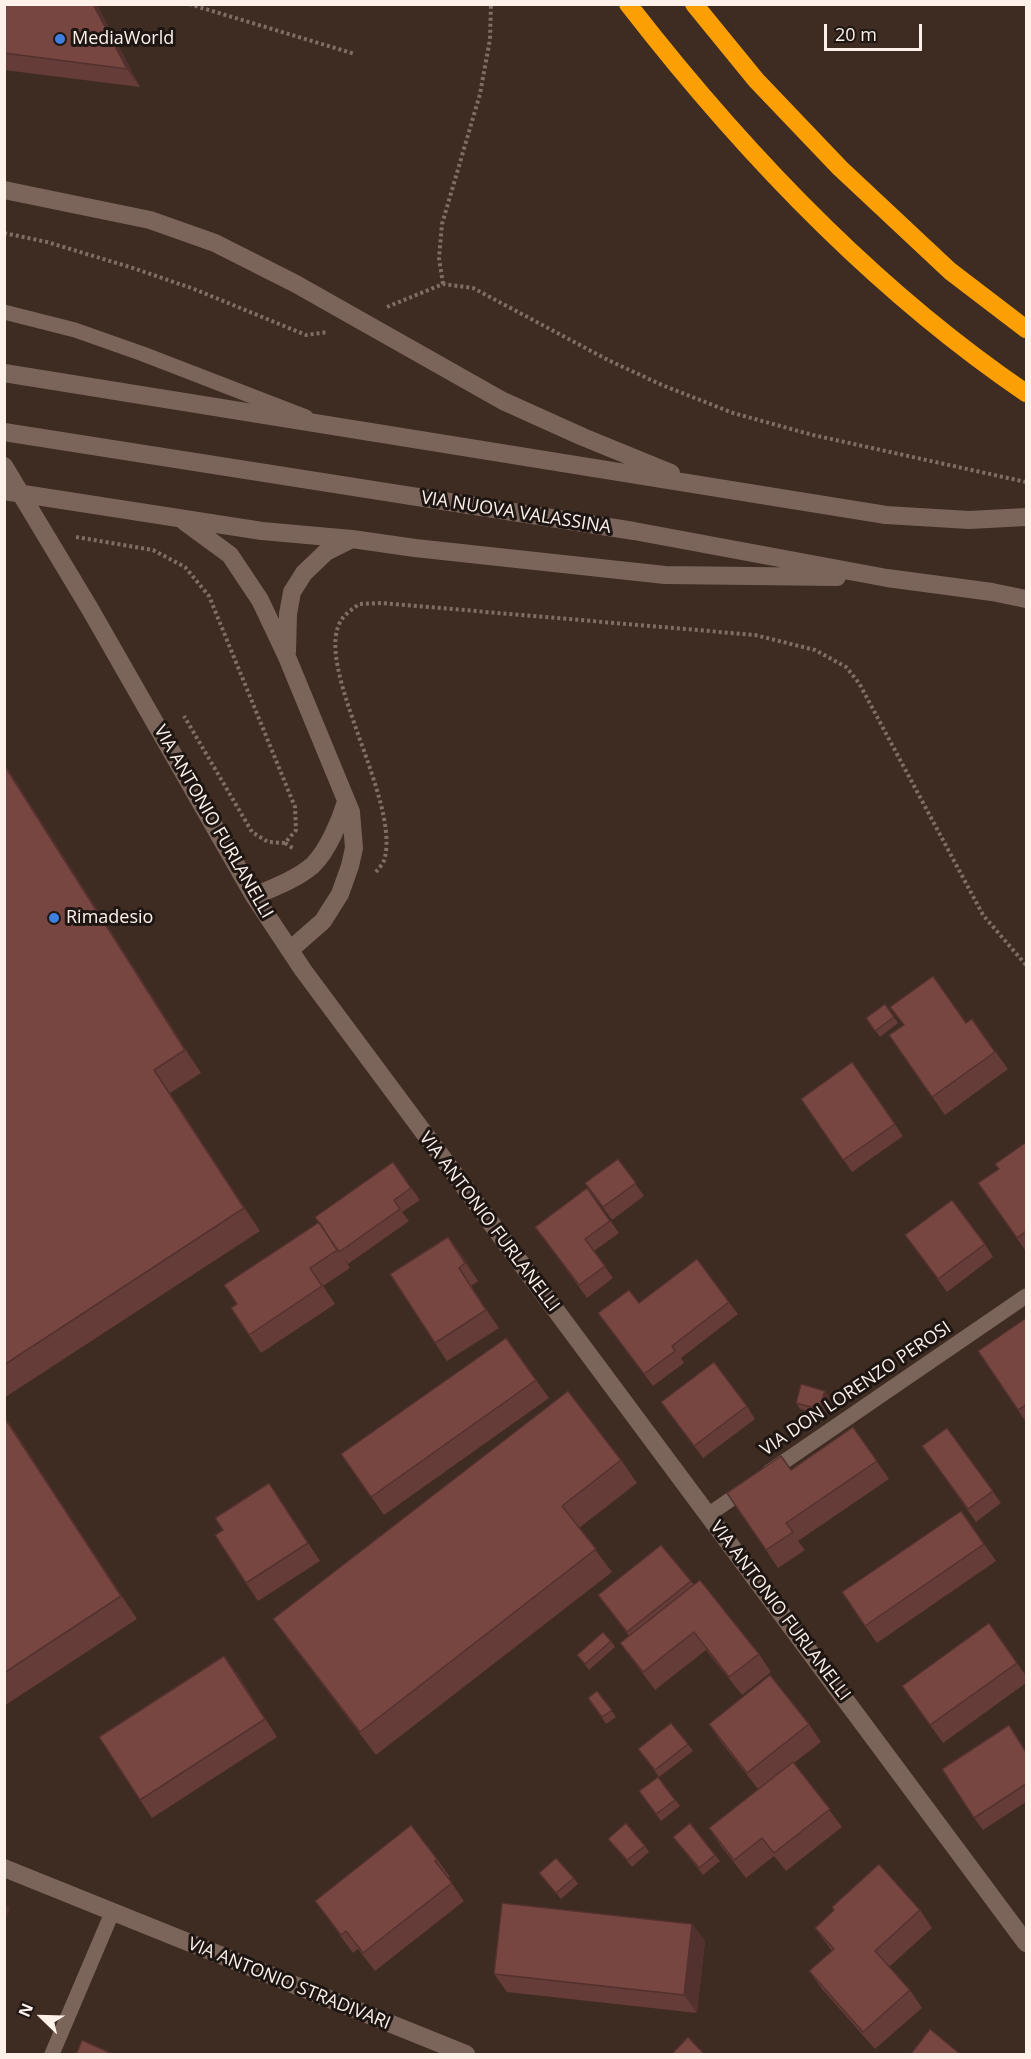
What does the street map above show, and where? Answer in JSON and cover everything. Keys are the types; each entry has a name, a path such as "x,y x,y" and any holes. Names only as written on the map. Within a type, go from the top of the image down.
{"highway":[{"path":"628,4 671,59 746,146 824,226 907,303 1026,393"},
{"path":"694,4 756,80 840,168 950,271 1026,329"}],"main road":[{"path":"4,190 150,220 214,243 296,284 502,401 700,485"},
{"path":"4,373 886,516 969,520 1026,517"},
{"name":"VIA NUOVA VALASSINA","path":"4,432 623,530 887,578 992,592 1026,599"},
{"name":"VIA ANTONIO FURLANELLI","path":"4,466 90,609 254,896 290,950 451,1171 1026,1943"},
{"path":"4,491 262,531 352,539 665,575 887,578"},
{"path":"181,520 230,555 260,600 287,657 351,812 354,848 340,894 323,921 290,950"},
{"path":"287,657 288,614 292,592 304,573 326,552 352,539"},
{"path":"254,896 293,877 313,864 341,819 346,802"},
{"name":"VIA ANTONIO STRADIVARI","path":"4,1868 466,2055"}],"lane":[{"path":"4,312 75,330 326,424"},
{"name":"VIA DON LORENZO PEROSI","path":"708,1515 1026,1296"},
{"path":"52,2055 112,1912"}],"path":[{"path":"189,4 355,54"},
{"path":"443,284 439,258 442,224 480,94 490,39 491,4"},
{"path":"4,232 133,268 284,327"},
{"path":"422,292 443,284 473,288 608,360 662,385 733,413 813,435 1026,482"},
{"path":"68,536 153,549 185,567 209,596 295,807 296,830 285,843"},
{"path":"346,878 365,879 376,872 385,860 387,844 384,815 336,667 335,637 341,619 358,604 394,604 755,635 815,651 846,668 853,675 983,915 1026,965"},
{"path":"182,713 252,832 268,842 285,843 313,864"}],"building":[{"name":"MediaWorld","path":"4,4 93,4 127,69 4,53"},
{"path":"4,765 185,1050 154,1070 244,1208 4,1365"},
{"path":"933,976 966,1023 972,1019 995,1052 932,1097 889,1035 904,1025 890,1007"},
{"path":"885,1004 894,1017 875,1031 866,1018"},
{"path":"852,1062 895,1124 843,1160 801,1099"},
{"path":"1025,1143 1026,1231 1017,1238 978,1183 999,1169 995,1164"},
{"path":"618,1159 636,1183 603,1207 585,1183"},
{"path":"393,1162 411,1188 394,1200 400,1209 339,1252 315,1217"},
{"path":"587,1188 610,1221 585,1239 605,1266 579,1285 535,1227"},
{"path":"952,1200 985,1244 938,1279 905,1235"},
{"path":"319,1222 337,1250 310,1268 322,1286 249,1335 231,1308 237,1304 224,1285"},
{"path":"448,1237 465,1263 459,1268 486,1310 435,1343 390,1274"},
{"path":"697,1259 729,1302 672,1346 675,1351 644,1374 598,1313 629,1290 639,1303"},
{"path":"1026,1318 1026,1405 1018,1410 978,1351"},
{"path":"506,1338 536,1380 371,1497 341,1454"},
{"path":"714,1362 747,1406 694,1446 661,1402"},
{"path":"801,1384 825,1391 819,1409 796,1403"},
{"path":"568,1391 621,1460 562,1506 596,1549 360,1732 273,1619"},
{"path":"4,1417 121,1596 4,1673"},
{"path":"853,1427 877,1461 786,1523 793,1532 766,1550 727,1493 781,1456 791,1470"},
{"path":"947,1428 993,1491 968,1509 922,1446"},
{"path":"269,1483 308,1543 246,1583 215,1535 223,1530 215,1518"},
{"path":"961,1511 984,1544 865,1626 842,1592"},
{"path":"661,1545 691,1581 627,1632 598,1595"},
{"path":"700,1580 759,1654 729,1677 694,1632 643,1672 620,1643"},
{"path":"989,1623 1017,1663 930,1725 902,1686"},
{"path":"603,1632 611,1641 585,1664 577,1655"},
{"path":"224,1656 265,1719 140,1800 99,1737"},
{"path":"770,1675 809,1724 747,1773 709,1724"},
{"path":"597,1691 612,1710 602,1717 588,1698"},
{"path":"671,1723 688,1744 655,1770 638,1749"},
{"path":"1009,1725 1026,1752 1026,1784 974,1818 942,1769"},
{"path":"793,1762 830,1809 774,1853 762,1838 734,1860 709,1828"},
{"path":"658,1777 675,1800 656,1814 639,1791"},
{"path":"626,1823 645,1846 627,1860 608,1839"},
{"path":"690,1823 715,1855 699,1868 673,1837"},
{"path":"411,1825 452,1883 363,1953 346,1931 341,1935 315,1901"},
{"path":"556,1858 574,1878 556,1893 539,1873"},
{"path":"879,1864 920,1910 875,1951 910,1990 863,2032 809,1971 834,1949 815,1928 834,1910 832,1907"},
{"path":"502,1903 692,1924 684,1995 494,1974"},
{"path":"930,2029 959,2053 957,2055 910,2055"},
{"path":"688,2037 705,2055 671,2055"},
{"path":"82,2040 115,2055 76,2055"}],"place":[{"name":"MediaWorld","path":"60,39"},
{"name":"Rimadesio","path":"54,918"}]}
